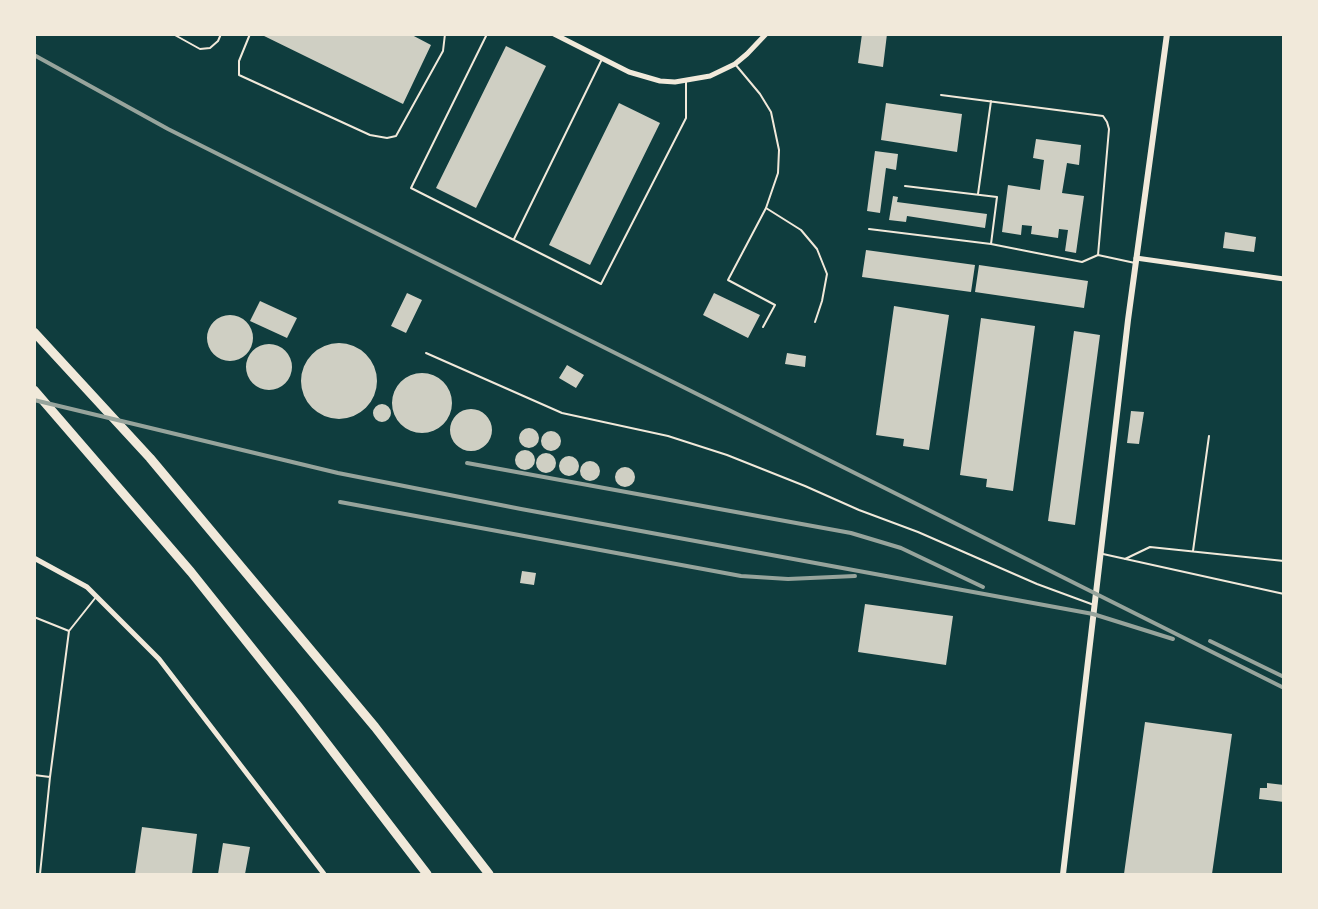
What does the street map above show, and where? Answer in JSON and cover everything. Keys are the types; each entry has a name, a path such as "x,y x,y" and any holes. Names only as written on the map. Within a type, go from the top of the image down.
{"highway":[{"path":"36,333 150,458 375,727 489,874"},
{"path":"34,390 191,572 298,706 427,874"}],"street":[{"path":"554,34 643,77 660,81 686,81 710,76 735,64 762,36"},
{"path":"1063,874 1135,260 1167,34"},
{"path":"1135,260 1284,279"},
{"path":"34,558 87,587 159,659 324,874"}],"lane":[{"path":"173,34 200,49 210,48 222,34"},
{"path":"249,34 239,62 239,75 370,135 387,138 396,136 442,51 445,34"},
{"path":"487,34 411,188 601,284 686,118 686,81"},
{"path":"513,240 602,58"},
{"path":"735,64 760,94 771,112 779,150 778,173 766,208 728,280 775,305 763,327"},
{"path":"941,95 1102,116 1109,129 1098,255"},
{"path":"978,195 991,101"},
{"path":"905,186 997,197 991,244"},
{"path":"766,208 801,230 817,249 827,274 815,322"},
{"path":"869,229 991,244 1082,262 1098,255 1135,260"},
{"path":"426,353 562,413 668,436 727,455 918,532 1037,584 1094,605"},
{"path":"1193,550 1209,436"},
{"path":"1125,559 1150,547 1284,561"},
{"path":"1100,554 1284,594"},
{"path":"40,874 69,631 96,597"},
{"path":"34,617 69,631"},
{"path":"34,776 50,777"}],"building":[{"path":"260,34 410,34 431,45 403,104"},
{"path":"862,34 887,34 883,67 858,63"},
{"path":"506,46 546,66 476,208 436,188"},
{"path":"619,103 660,123 590,265 549,245"},
{"path":"886,103 962,114 957,152 881,140"},
{"path":"1036,139 1081,145 1079,165 1067,163 1062,193 1084,196 1076,253 1065,251 1068,230 1059,229 1058,238 1031,234 1032,226 1022,225 1021,235 1002,232 1008,185 1040,190 1044,160 1033,158"},
{"path":"875,151 898,154 896,170 886,168 880,213 867,211"},
{"path":"893,196 898,197 897,202 987,214 985,228 907,216 906,222 889,220"},
{"path":"1225,232 1256,237 1254,252 1223,248"},
{"path":"866,250 975,265 971,292 862,277"},
{"path":"979,265 1088,281 1084,308 975,292"},
{"path":"407,293 422,300 406,333 391,326"},
{"path":"714,293 760,315 748,338 703,315"},
{"path":"260,301 297,318 287,338 250,321"},
{"path":"894,306 949,315 929,450 903,446 904,439 876,435"},
{"path":"230,315 246,322 253,338 246,354 230,361 214,354 207,338 214,322"},
{"path":"981,318 1035,326 1013,491 986,487 987,479 960,475"},
{"path":"1074,331 1100,335 1075,525 1048,521"},
{"path":"339,343 353,346 366,354 374,367 377,381 374,395 366,408 353,416 339,419 325,416 312,408 304,395 301,381 304,367 312,354 325,346"},
{"path":"269,344 278,345 285,351 291,358 291,376 285,383 278,389 269,390 260,389 253,383 247,376 246,367 247,358 253,351 260,345"},
{"path":"787,353 806,356 805,367 785,364"},
{"path":"567,365 584,375 576,388 559,378"},
{"path":"416,373 428,373 444,381 450,391 452,403 450,415 444,425 428,433 416,433 400,425 392,409 392,397 400,381"},
{"path":"382,404 390,409 391,413 386,421 382,422 374,417 373,413 378,405"},
{"path":"471,409 486,415 492,430 486,445 471,451 456,445 450,430 456,415"},
{"path":"1131,411 1144,412 1139,444 1127,443"},
{"path":"529,428 536,431 539,438 536,445 529,448 522,445 519,438 522,431"},
{"path":"551,431 558,434 561,441 558,448 551,451 544,448 541,441 544,434"},
{"path":"525,450 532,453 535,460 532,467 525,470 518,467 515,460 518,453"},
{"path":"546,453 553,456 556,463 553,470 546,473 539,470 536,463 539,456"},
{"path":"569,456 576,459 579,466 576,473 569,476 562,473 559,466 562,459"},
{"path":"590,461 597,464 600,471 597,478 590,481 583,478 580,471 583,464"},
{"path":"625,467 632,470 635,477 632,484 625,487 618,484 615,477 618,470"},
{"path":"522,571 536,573 534,585 520,583"},
{"path":"865,604 953,616 946,665 858,652"},
{"path":"1145,722 1232,734 1212,874 1124,874"},
{"path":"1267,783 1284,785 1284,802 1259,799 1260,788 1267,788"},
{"path":"142,827 197,834 192,874 135,874"},
{"path":"223,843 250,847 245,874 218,874"}],"railway":[{"path":"34,55 168,129 1284,688"},
{"path":"34,400 338,473 1093,614 1173,639"},
{"path":"467,463 851,533 901,548 983,587"},
{"path":"340,502 741,576 788,579 855,576"},
{"path":"1210,641 1284,677"}]}
